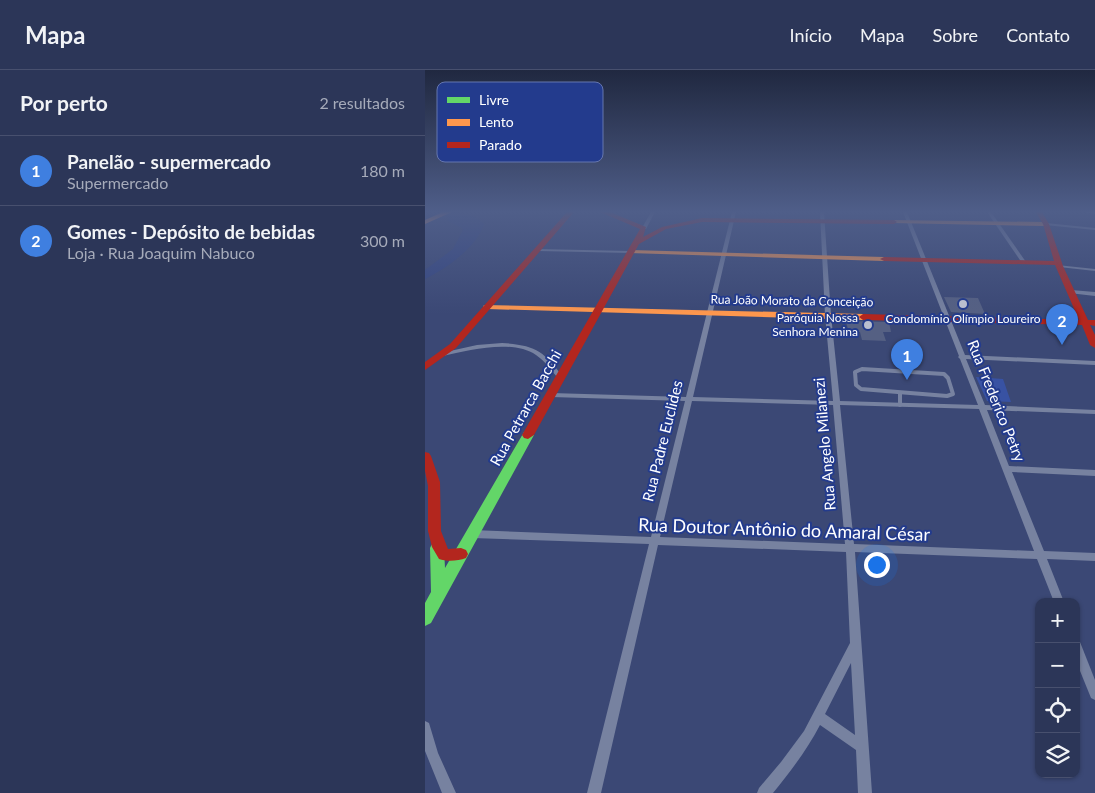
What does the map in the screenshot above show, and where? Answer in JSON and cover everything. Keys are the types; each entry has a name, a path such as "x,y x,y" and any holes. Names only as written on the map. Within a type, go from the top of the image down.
{"street":[{"path":"425,367 453,346 542,246"},
{"name":"Rua Padre Euclides","path":"594,793 725,246"},
{"name":"Rua Angelo Milanezi","path":"824,246 828,315 850,548 865,793"},
{"name":"Rua Frederico Petry","path":"918,246 980,407 1007,469 1058,598"},
{"path":"1013,246 1024,262"},
{"path":"1053,246 1071,292 1090,323 1095,345"},
{"path":"538,250 634,248 723,255 1024,262 1095,270"},
{"name":"Rua Petrarca Bacchi","path":"425,618 597,310 634,248"},
{"path":"1071,292 1095,294"},
{"name":"Rua João Morato da Conceição","path":"487,306 1090,323"},
{"path":"443,354 491,346 521,348 537,352 561,377"},
{"path":"961,357 1095,363"},
{"path":"551,395 1095,412"},
{"path":"425,456 431,468 434,487 439,592"},
{"path":"1007,469 1095,473"},
{"name":"Rua Doutor Antônio do Amaral César","path":"472,534 1095,557"},
{"path":"437,548 444,555 461,554"},
{"path":"763,793 786,767 819,717 855,646"},
{"path":"1080,656 1095,694"},
{"path":"819,717 861,746"},
{"path":"425,727 432,754 449,793"}],"lane":[{"path":"862,369 944,374 948,378 953,394 947,396 900,393 858,388 855,372 862,369"},
{"path":"900,393 900,405"}],"shaded area":[{"path":"455,246 471,246 451,263 425,279 425,270"},
{"path":"976,377 1003,379 1011,402 987,401"}],"building":[{"name":"Condomínio Olímpio Loureiro","path":"944,297 978,298 985,314 951,312"},
{"name":"Paróquia Nossa Senhora Menina","path":"846,322 889,322 891,332 883,332 886,341 862,340 860,332 848,329"}],"traffic: fast":[{"path":"425,618 528,435"},
{"path":"437,548 439,592"}],"traffic: slow":[{"path":"631,252 884,259"},
{"path":"487,307 863,317"}],"traffic: jam":[{"path":"425,367 453,346 541,246"},
{"path":"528,435 634,246"},
{"path":"1053,246 1059,266 1095,345"},
{"path":"884,259 1059,263"},
{"path":"863,317 1095,323"},
{"path":"425,456 434,482 434,531 436,539 444,555 461,554"}],"place":[{"name":"Condomínio Olímpio Loureiro","path":"963,304"},
{"name":"Paróquia Nossa Senhora Menina","path":"868,325"},
{"name":"Gomes - Depósito de bebidas","path":"1062,345"},
{"name":"Panelão - supermercado","path":"907,380"}]}
